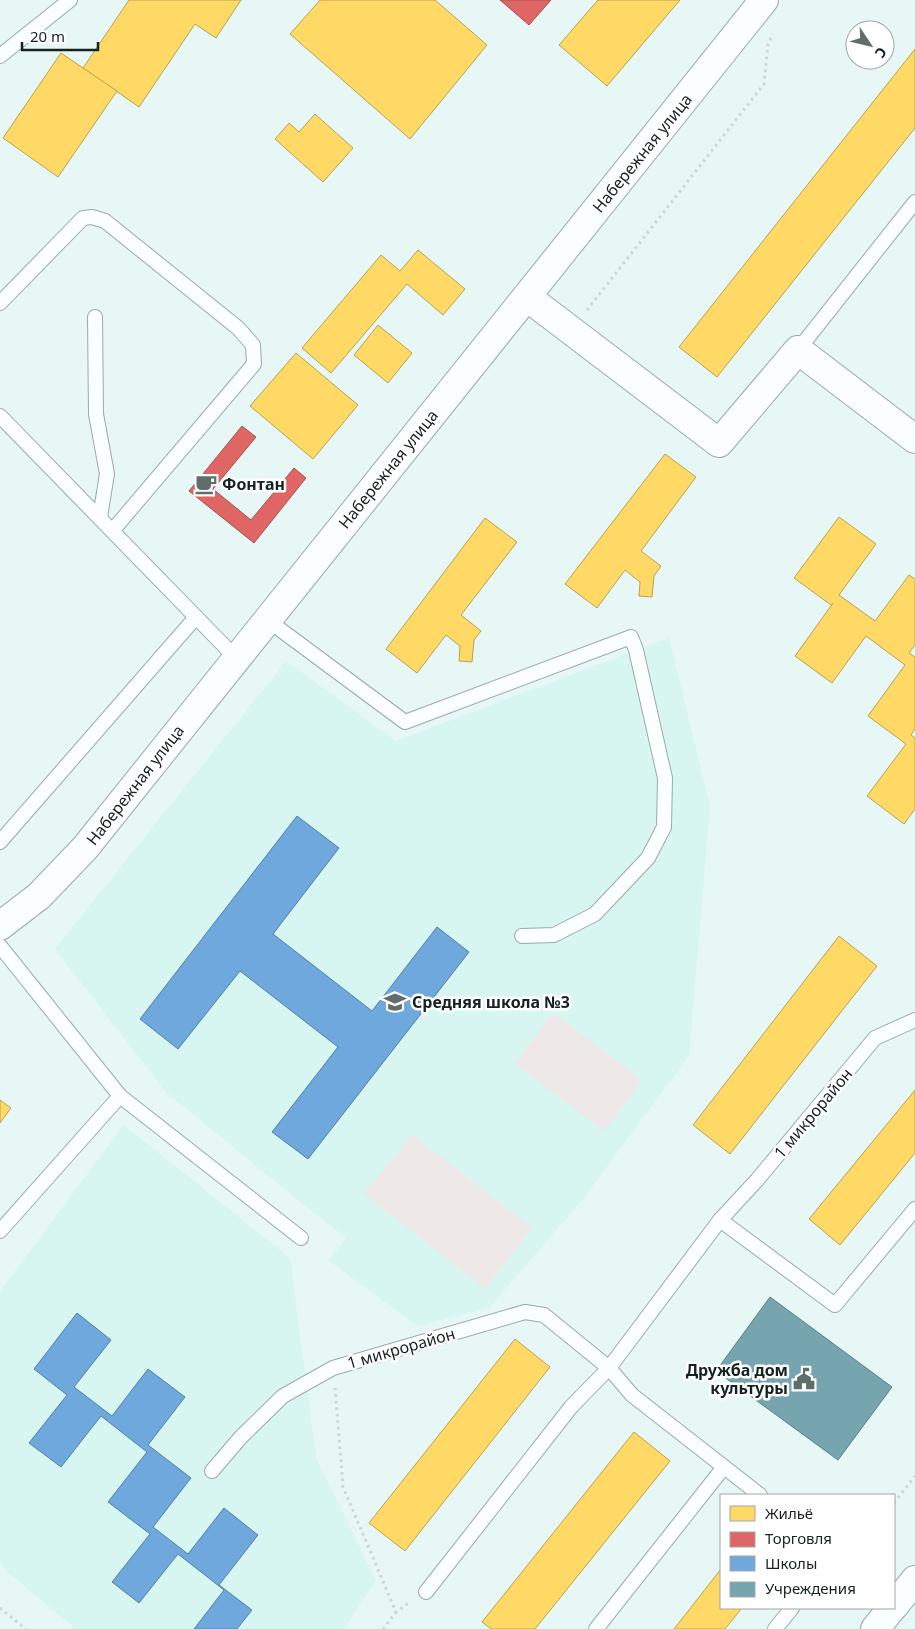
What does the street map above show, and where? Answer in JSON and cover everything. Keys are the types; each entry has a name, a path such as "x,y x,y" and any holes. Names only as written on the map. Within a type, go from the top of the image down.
{"street":[{"name":"Набережная улица","path":"0,926 39,896 85,848 764,0"},
{"path":"527,297 719,443 798,350 915,439"},
{"path":"895,1603 915,1580"},
{"path":"875,1629 890,1609"}],"lane":[{"path":"2,50 70,0"},
{"path":"798,350 915,202"},
{"path":"0,303 83,218 92,217 105,221 238,328 253,345 254,364 113,530"},
{"path":"95,317 96,414 107,474 100,517"},
{"path":"0,416 236,658"},
{"path":"0,842 196,617"},
{"path":"266,620 405,722 631,637 636,650 665,778 664,827 648,858 595,914 554,935 522,936"},
{"path":"0,946 120,1096 301,1238"},
{"name":"1 микрорайон","path":"426,1592 571,1407 609,1368 720,1220 757,1180 874,1038 915,1020"},
{"path":"0,1232 120,1096"},
{"path":"720,1220 835,1305 915,1209"},
{"name":"1 микрорайон","path":"212,1471 241,1436 283,1396 333,1368 525,1312 544,1315 609,1368 632,1395 759,1494"},
{"path":"596,1629 724,1467"},
{"path":"775,1629 791,1609"}],"path":[{"path":"571,331 764,84 768,44 776,30"},
{"path":"333,1368 343,1487 396,1612"},
{"path":"895,1502 915,1476"},
{"path":"383,1629 396,1612 426,1592"},
{"path":"0,1608 26,1629"}],"shaded area":[{"name":"Средняя школа №3","path":"669,638 710,806 689,1056 583,1199 489,1308 417,1326 328,1260 347,1238 166,1092 55,949 286,661 396,741"},
{"path":"553,1013 642,1080 604,1131 515,1064"},
{"path":"124,1125 290,1258 316,1458 376,1580 344,1629 76,1629 5,1570 0,1561 0,1291"},
{"path":"412,1134 532,1228 485,1289 364,1194"}],"building: Жильё":[{"path":"129,0 241,0 216,38 195,24 139,107 83,68"},
{"path":"320,0 435,0 487,45 410,139 290,34"},
{"path":"598,0 680,0 607,86 559,45"},
{"path":"915,49 915,128 717,377 679,347"},
{"path":"61,53 117,91 58,177 3,138"},
{"path":"315,114 353,148 323,182 275,139 289,123 299,132"},
{"path":"418,250 465,289 443,315 407,284 331,373 302,348 381,255 400,271"},
{"path":"378,325 412,353 388,383 354,355"},
{"path":"296,353 358,405 313,459 250,406"},
{"path":"665,454 696,477 641,551 661,566 654,576 652,597 639,596 640,582 625,570 597,608 565,584"},
{"path":"839,517 876,544 839,595 875,621 909,575 915,579 915,645 909,653 915,657 915,729 911,735 915,738 915,809 904,824 867,796 906,744 868,716 905,665 866,636 832,683 795,656 833,603 831,605 794,578"},
{"path":"485,518 517,542 461,615 481,631 474,640 472,662 459,661 460,646 446,635 417,673 386,649"},
{"path":"839,936 877,966 730,1154 693,1125"},
{"path":"915,1090 915,1153 840,1245 809,1219"},
{"path":"0,1100 11,1108 0,1123"},
{"path":"515,1339 550,1367 405,1551 369,1523"},
{"path":"634,1432 670,1461 535,1629 491,1629 482,1622"},
{"path":"720,1570 720,1609 741,1609 725,1629 674,1629"}],"building: Торговля":[{"path":"500,0 551,0 529,25"},
{"name":"Фонтан","path":"242,426 256,437 213,489 251,520 294,468 306,478 254,543 189,491"}],"building: Школы":[{"path":"297,816 339,848 273,934 372,1011 437,927 469,952 308,1159 272,1132 338,1047 240,971 178,1049 140,1019"},
{"path":"77,1313 111,1340 74,1387 112,1416 148,1369 185,1397 148,1445 191,1478 153,1527 188,1554 224,1508 258,1535 219,1585 252,1610 237,1629 194,1629 224,1590 178,1554 139,1603 112,1582 150,1534 108,1502 147,1452 101,1416 61,1467 29,1443 67,1395 34,1369"}],"building: Учреждения":[{"name":"Дружба дом культуры","path":"770,1297 892,1387 838,1460 716,1371"}],"place":[{"name":"Фонтан","path":"206,484"},
{"name":"Средняя школа №3","path":"395,1002"},
{"name":"Дружба дом культуры","path":"804,1379"}]}
